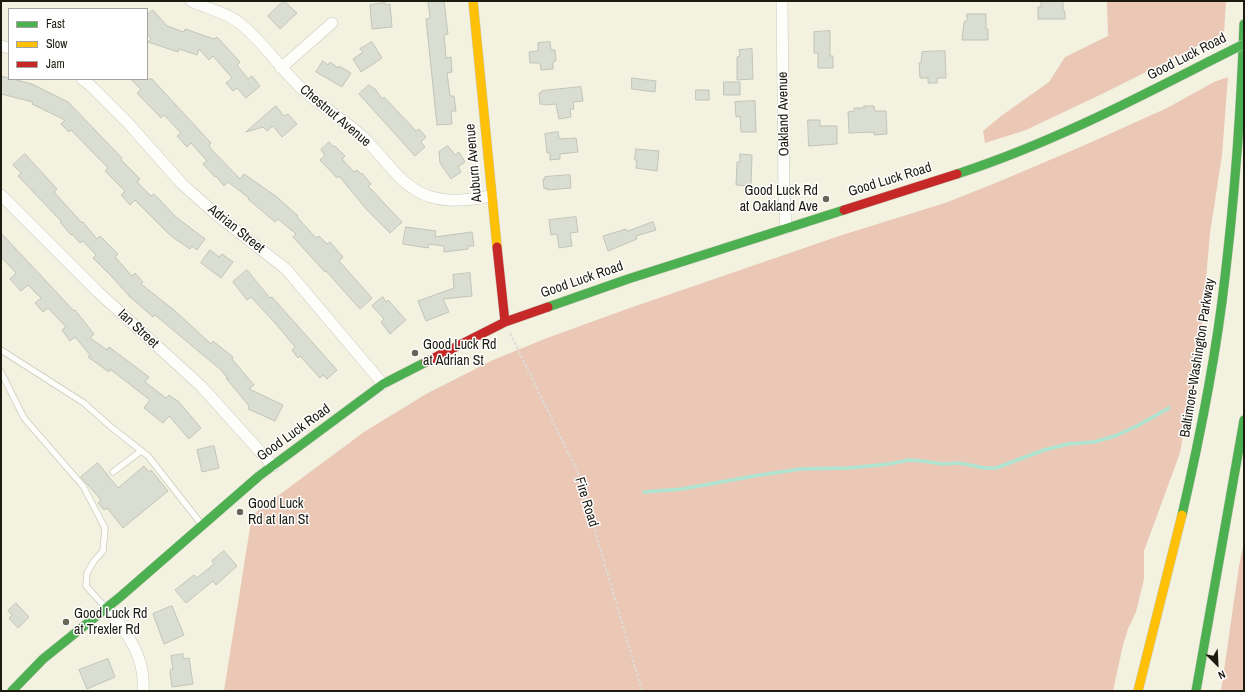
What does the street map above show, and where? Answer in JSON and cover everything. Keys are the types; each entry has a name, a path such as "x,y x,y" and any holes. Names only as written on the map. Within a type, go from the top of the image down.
{"main road":[{"name":"Auburn Avenue","path":"473,1 491,196 505,322"},
{"name":"Baltimore-Washington Parkway","path":"1138,691 1178,540 1213,363 1228,259 1238,156 1244,24"},
{"name":"Good Luck Road","path":"12,691 43,659 107,608 259,476 383,384 505,322 628,279 960,173 1019,152 1101,116 1244,44"},
{"path":"1196,691 1244,420"}],"street":[{"name":"Chestnut Avenue","path":"191,1 221,12 237,21 258,41 299,87 337,115 363,137 403,181 417,191 440,199 473,199 491,196"},
{"name":"Oakland Avenue","path":"782,1 784,193 786,228"},
{"path":"281,68 332,23"},
{"name":"Adrian Street","path":"83,80 128,123 182,184 218,216 286,269 383,384"},
{"name":"Ian Street","path":"1,195 97,291 202,387 273,466"},
{"path":"107,608 127,633 134,646 142,670 144,691"}],"lane":[{"path":"1,350 84,403 148,456 202,526"},
{"path":"1,372 24,418 83,486 105,528 103,551 94,561 87,573 86,586 107,608"},
{"path":"113,472 141,451"}],"path":[{"name":"Fire Road","path":"505,322 578,472 642,691"}],"shaded area":[{"path":"1107,1 1226,1 1224,33 1026,130 985,143 983,131 1001,116 1049,82 1065,57 1108,36"},
{"path":"1228,77 1222,155 1210,233 1201,337 1180,453 1144,551 1144,579 1136,612 1128,629 1123,645 1113,691 224,691 252,515 364,432 426,394 493,360 547,338 842,235 945,203 1085,145 1167,108 1214,82"},
{"path":"1244,541 1244,691 1221,691 1239,566"}],"building":[{"path":"284,1 297,13 280,29 268,16"},
{"path":"428,1 444,1 448,34 444,35 446,58 451,57 452,72 447,73 450,96 454,96 456,111 451,111 452,124 437,125 426,19 430,18"},
{"path":"1041,1 1063,1 1065,19 1038,19 1038,7 1041,7"},
{"path":"385,3 386,5 390,4 392,27 372,29 370,5"},
{"path":"153,10 167,26 184,32 185,29 214,39 217,37 240,62 237,65 248,79 252,76 260,86 246,98 237,88 233,91 226,83 232,78 213,56 209,60 199,49 197,55 179,49 178,52 148,42 151,39 148,35 148,14"},
{"path":"967,14 986,14 988,40 962,40 964,22 967,20"},
{"path":"830,31 830,56 833,56 833,68 818,68 818,53 814,53 814,32"},
{"path":"372,42 382,58 361,72 353,59 363,52 360,49"},
{"path":"550,42 551,50 555,50 556,61 553,63 553,69 541,70 540,63 530,63 529,52 538,51 538,43"},
{"path":"752,49 753,79 737,80 737,57 740,56 739,50"},
{"path":"945,51 946,78 937,78 937,83 928,83 928,78 920,78 919,63 921,63 922,52"},
{"path":"323,61 328,65 330,62 338,68 339,66 351,73 342,87 316,72"},
{"path":"1,76 8,78 8,80 16,80 32,84 68,102 122,158 121,160 140,179 137,182 151,196 154,194 176,217 205,239 197,250 192,246 190,249 171,236 135,200 130,205 121,195 125,191 105,171 108,168 71,130 69,132 61,124 65,120 32,104 33,102 1,94"},
{"path":"632,78 656,81 655,92 632,89"},
{"path":"152,79 211,143 209,145 211,149 240,179 244,174 277,197 298,216 297,217 316,238 319,236 327,244 330,242 343,257 339,261 372,298 360,309 293,237 296,234 278,219 275,222 248,199 249,198 228,182 224,186 216,176 215,177 203,164 207,161 191,143 187,147 177,136 181,133 164,115 161,118 137,93 141,90 132,80"},
{"path":"724,82 740,82 740,95 724,95"},
{"path":"369,85 376,90 382,99 384,97 416,131 419,129 426,137 421,142 425,147 415,156 359,94"},
{"path":"581,87 583,101 573,102 574,109 570,109 571,117 559,119 556,104 540,104 539,93 542,91"},
{"path":"696,90 709,90 709,100 696,100"},
{"path":"755,101 756,132 741,132 740,116 736,117 735,102"},
{"path":"276,106 284,116 288,114 297,124 282,137 273,126 267,131 263,127 246,132"},
{"path":"864,106 874,106 875,111 886,111 887,134 874,135 874,132 849,133 848,112 854,111 854,108 864,108"},
{"path":"808,120 820,120 820,126 837,126 837,144 809,146"},
{"path":"558,132 559,139 576,138 578,152 560,154 560,159 550,160 550,153 547,153 545,134"},
{"path":"329,142 345,156 342,159 354,172 357,170 361,174 362,173 371,184 368,186 402,222 390,233 367,210 339,176 337,178 320,160 325,155 321,150"},
{"path":"448,146 455,155 459,152 465,162 458,167 461,172 451,179 440,163 439,152"},
{"path":"636,149 659,151 657,171 636,168"},
{"path":"25,154 57,189 54,192 82,223 83,222 97,239 100,236 118,254 115,257 132,276 135,273 143,282 141,284 174,310 211,344 213,341 233,357 232,359 254,385 249,389 283,405 275,421 248,409 249,406 221,370 155,315 153,317 130,297 93,258 96,255 83,241 80,243 72,234 71,235 60,222 61,221 18,176 21,173 13,165"},
{"path":"740,154 752,155 751,186 736,185 737,162 740,162"},
{"path":"570,175 571,188 544,189 543,179 545,179 545,177"},
{"path":"576,217 578,232 570,233 572,246 559,248 557,234 551,235 549,220"},
{"path":"653,222 656,230 636,236 637,239 608,251 603,236 626,229 627,231"},
{"path":"406,227 436,231 435,237 472,232 474,246 468,246 468,249 444,252 444,246 429,244 428,248 403,244"},
{"path":"1,233 74,311 75,310 94,334 90,338 107,350 109,347 149,377 145,382 166,398 169,395 179,402 201,428 189,439 169,416 163,423 144,408 150,400 110,369 109,372 88,357 90,355 75,337 70,341 62,330 66,327 48,308 43,312 35,303 41,298 28,285 21,291 10,279 16,273 1,257"},
{"path":"210,250 219,257 222,254 233,262 221,278 201,263"},
{"path":"247,270 270,298 272,297 337,370 327,379 323,375 320,378 300,356 298,358 292,350 295,347 276,324 251,297 247,300 233,282"},
{"path":"470,273 472,296 443,299 449,312 426,321 418,301 454,288 453,275"},
{"path":"383,297 386,302 388,300 406,320 390,334 381,322 384,319 372,306"},
{"path":"214,446 219,468 202,472 197,450"},
{"path":"98,463 118,488 144,466 149,472 151,470 168,491 123,528 107,508 104,510 98,503 101,500 81,477"},
{"path":"224,551 237,566 216,585 213,581 186,603 175,590 194,575 197,578 214,564 212,561"},
{"path":"16,603 29,617 18,628 9,618 12,615 8,611"},
{"path":"172,606 184,635 164,644 153,614"},
{"path":"183,654 183,659 189,658 193,684 172,687 170,672 171,669 173,669 171,656"},
{"path":"108,659 115,677 87,689 79,670"}],"waterway":[{"path":"644,492 682,489 800,469 848,468 889,464 909,460 942,464 959,463 985,468 996,468 1044,450 1068,444 1094,442 1115,436 1137,426 1169,408"}],"traffic: fast":[{"path":"1182,515 1207,397 1217,337 1229,245 1235,182 1244,24"},
{"path":"1210,61 1244,44"},
{"path":"957,174 990,163 1055,137 1117,108 1210,61"},
{"path":"548,307 628,279 844,210"},
{"path":"12,691 43,659 120,597 259,476 383,384 426,362"},
{"path":"1196,691 1244,420"}],"traffic: slow":[{"path":"473,1 497,247"},
{"path":"1138,691 1182,515"}],"traffic: jam":[{"path":"844,210 957,174"},
{"path":"497,247 505,322"},
{"path":"426,362 505,322 548,307"}],"place":[{"name":"Good Luck Rd at Oakland Ave","path":"826,199"},
{"name":"Good Luck Rd at Adrian St","path":"415,353"},
{"name":"Good Luck Rd at Ian St","path":"240,512"},
{"name":"Good Luck Rd at Trexler Rd","path":"66,622"}]}
